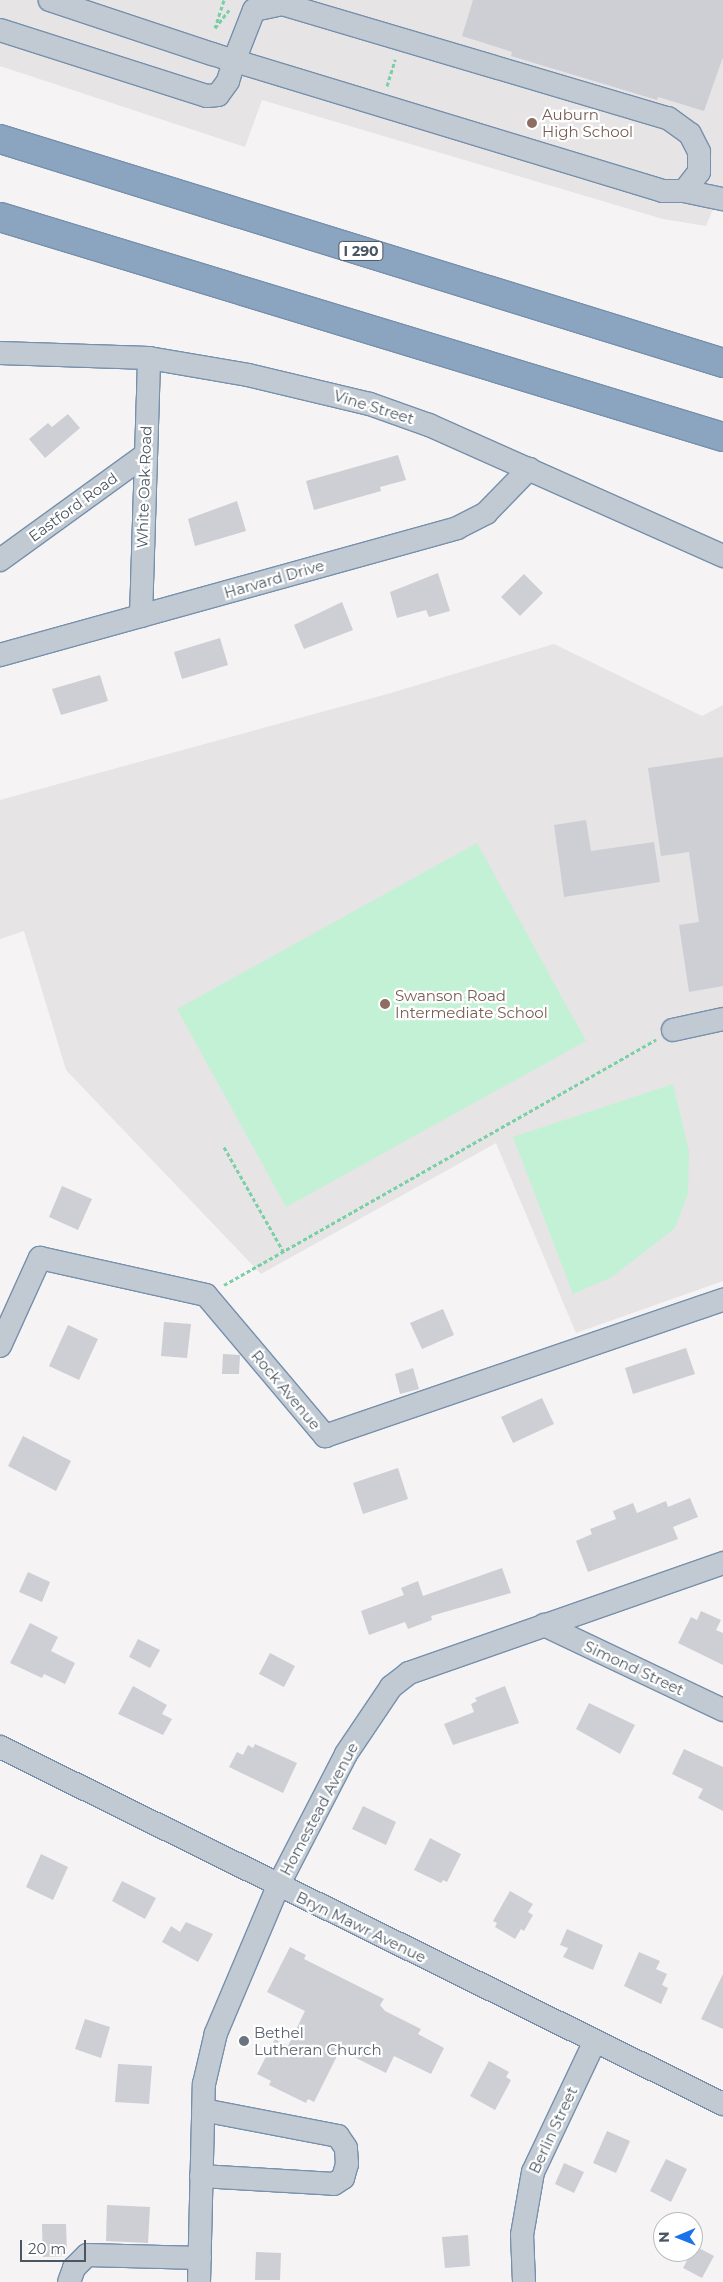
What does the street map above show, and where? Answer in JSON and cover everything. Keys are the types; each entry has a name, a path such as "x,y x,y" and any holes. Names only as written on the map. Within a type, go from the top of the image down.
{"highway":[{"name":"I 290","path":"0,139 723,363"},
{"path":"0,217 723,437"}],"street":[{"path":"50,0 234,61 663,192 684,191 723,199"},
{"path":"0,30 207,96 218,95 228,81 254,10 282,4 668,118 690,134 700,152 699,172 684,191"},
{"name":"Vine Street","path":"0,353 149,358 248,375 370,404 429,425 723,556"},
{"name":"White Oak Road","path":"141,616 149,358"},
{"name":"Eastford Road","path":"0,560 145,455"},
{"name":"Harvard Drive","path":"0,655 466,525 486,513 529,469"},
{"path":"673,1030 723,1019"},
{"path":"0,1346 40,1258 206,1295"},
{"name":"Rock Avenue","path":"206,1295 325,1436 723,1300"},
{"name":"Homestead Avenue","path":"199,2282 203,2110 206,2071 216,2033 278,1886 346,1754 396,1682 409,1673 723,1563"},
{"name":"Simond Street","path":"544,1625 723,1710"},
{"name":"Bryn Mawr Avenue","path":"0,1747 278,1886 723,2104"},
{"name":"Berlin Street","path":"524,2282 522,2235 533,2172 594,2041"},
{"path":"201,2176 334,2184 343,2178 347,2164 346,2148 338,2136 203,2110"},
{"path":"69,2282 74,2268 87,2255 200,2258"}],"path":[{"path":"224,0 215,28 232,6"},
{"path":"387,88 393,65"},
{"path":"206,1295 673,1030"},
{"path":"224,1147 283,1251"}],"shaded area":[{"name":"Auburn High School","path":"0,0 723,0 723,185 706,226 663,219 262,100 245,147 0,66"},
{"name":"Swanson Road Intermediate School","path":"554,644 702,716 723,705 723,1281 576,1333 496,1143 261,1274 66,1070 24,931 0,939 0,800 391,693"}],"green space":[{"path":"477,843 586,1041 286,1207 177,1009"},
{"path":"673,1084 689,1151 688,1193 675,1228 612,1277 573,1294 513,1137"}],"building":[{"path":"473,0 723,0 723,57 704,111 658,97 657,100 511,56 512,52 462,36"},
{"path":"68,414 80,428 45,458 29,439 48,423 52,427"},
{"path":"398,455 406,480 380,487 381,491 314,510 306,481"},
{"path":"237,501 246,531 195,546 188,519"},
{"path":"438,573 450,611 429,617 426,610 397,618 390,592"},
{"path":"524,574 543,593 520,616 501,597"},
{"path":"342,602 353,630 304,649 294,625"},
{"path":"220,638 228,665 182,679 174,652"},
{"path":"100,675 108,701 61,715 52,689"},
{"path":"723,757 723,986 689,992 679,925 699,922 689,852 661,856 648,768"},
{"path":"586,820 591,851 654,842 660,882 564,897 554,825"},
{"path":"62,1186 92,1199 78,1230 49,1217"},
{"path":"443,1309 454,1335 422,1349 410,1323"},
{"path":"164,1322 191,1324 187,1358 161,1356"},
{"path":"68,1325 98,1339 79,1380 49,1366"},
{"path":"686,1348 695,1374 633,1394 625,1368"},
{"path":"223,1354 240,1355 239,1374 222,1374"},
{"path":"413,1368 419,1389 400,1394 395,1374"},
{"path":"542,1398 554,1424 513,1443 501,1417"},
{"path":"23,1436 71,1461 56,1491 8,1466"},
{"path":"398,1468 408,1499 363,1514 353,1483"},
{"path":"690,1498 698,1517 673,1527 678,1539 588,1572 576,1541 592,1534 590,1529 616,1519 613,1511 633,1503 637,1513 666,1501 668,1507"},
{"path":"502,1568 511,1593 431,1616 432,1620 408,1629 405,1622 369,1635 361,1611 404,1595 401,1588 418,1581 423,1596"},
{"path":"28,1572 50,1582 42,1602 19,1592"},
{"path":"701,1611 721,1620 716,1630 723,1633 723,1665 678,1643 691,1617 697,1620"},
{"path":"30,1623 58,1637 51,1651 75,1663 65,1684 44,1674 42,1678 10,1663"},
{"path":"138,1639 160,1650 150,1668 129,1657"},
{"path":"270,1653 295,1666 284,1687 259,1674"},
{"path":"133,1686 167,1705 162,1714 172,1719 163,1735 118,1714"},
{"path":"505,1686 519,1723 453,1745 444,1724 474,1712 471,1704 477,1701 475,1698"},
{"path":"589,1703 635,1725 620,1754 576,1729"},
{"path":"255,1744 297,1763 283,1793 229,1767 237,1752 243,1755 248,1745 253,1748"},
{"path":"684,1749 723,1767 723,1811 698,1798 703,1789 672,1774"},
{"path":"363,1806 396,1822 386,1845 352,1829"},
{"path":"430,1838 461,1854 447,1882 443,1880 441,1883 414,1870"},
{"path":"41,1854 68,1867 53,1900 26,1887"},
{"path":"122,1881 156,1898 145,1919 112,1901"},
{"path":"510,1891 533,1904 528,1912 533,1915 524,1931 521,1929 515,1939 495,1927 497,1923 493,1921"},
{"path":"186,1922 213,1934 198,1962 162,1942 171,1926 180,1932"},
{"path":"567,1929 603,1945 593,1970 563,1957 568,1948 560,1945"},
{"path":"290,1947 306,1955 304,1959 384,1999 380,2005 385,2011 421,2029 418,2034 444,2048 431,2074 394,2056 386,2073 340,2050 314,2102 308,2099 306,2103 269,2085 271,2081 257,2074 275,2039 288,2046 305,2011 267,1992"},
{"path":"639,1952 660,1961 656,1969 667,1974 662,1985 668,1988 661,2004 624,1986"},
{"path":"723,1974 723,2029 701,2019"},
{"path":"85,2019 110,2027 101,2058 75,2049"},
{"path":"489,2061 509,2072 506,2077 511,2080 495,2110 470,2096"},
{"path":"118,2064 152,2066 149,2104 115,2102"},
{"path":"607,2131 630,2141 616,2173 593,2163"},
{"path":"666,2159 687,2169 671,2202 650,2191"},
{"path":"564,2163 584,2172 574,2193 555,2184"},
{"path":"107,2205 150,2207 148,2243 106,2241"},
{"path":"42,2224 66,2224 67,2256 43,2257"},
{"path":"468,2235 470,2266 445,2268 442,2237"},
{"path":"703,2250 714,2256 702,2278 683,2268 686,2262 703,2262"},
{"path":"256,2252 281,2253 280,2280 255,2280"}],"place":[{"name":"Auburn High School","path":"532,123"},
{"name":"Swanson Road Intermediate School","path":"385,1004"},
{"name":"Bethel Lutheran Church","path":"244,2041"}]}
